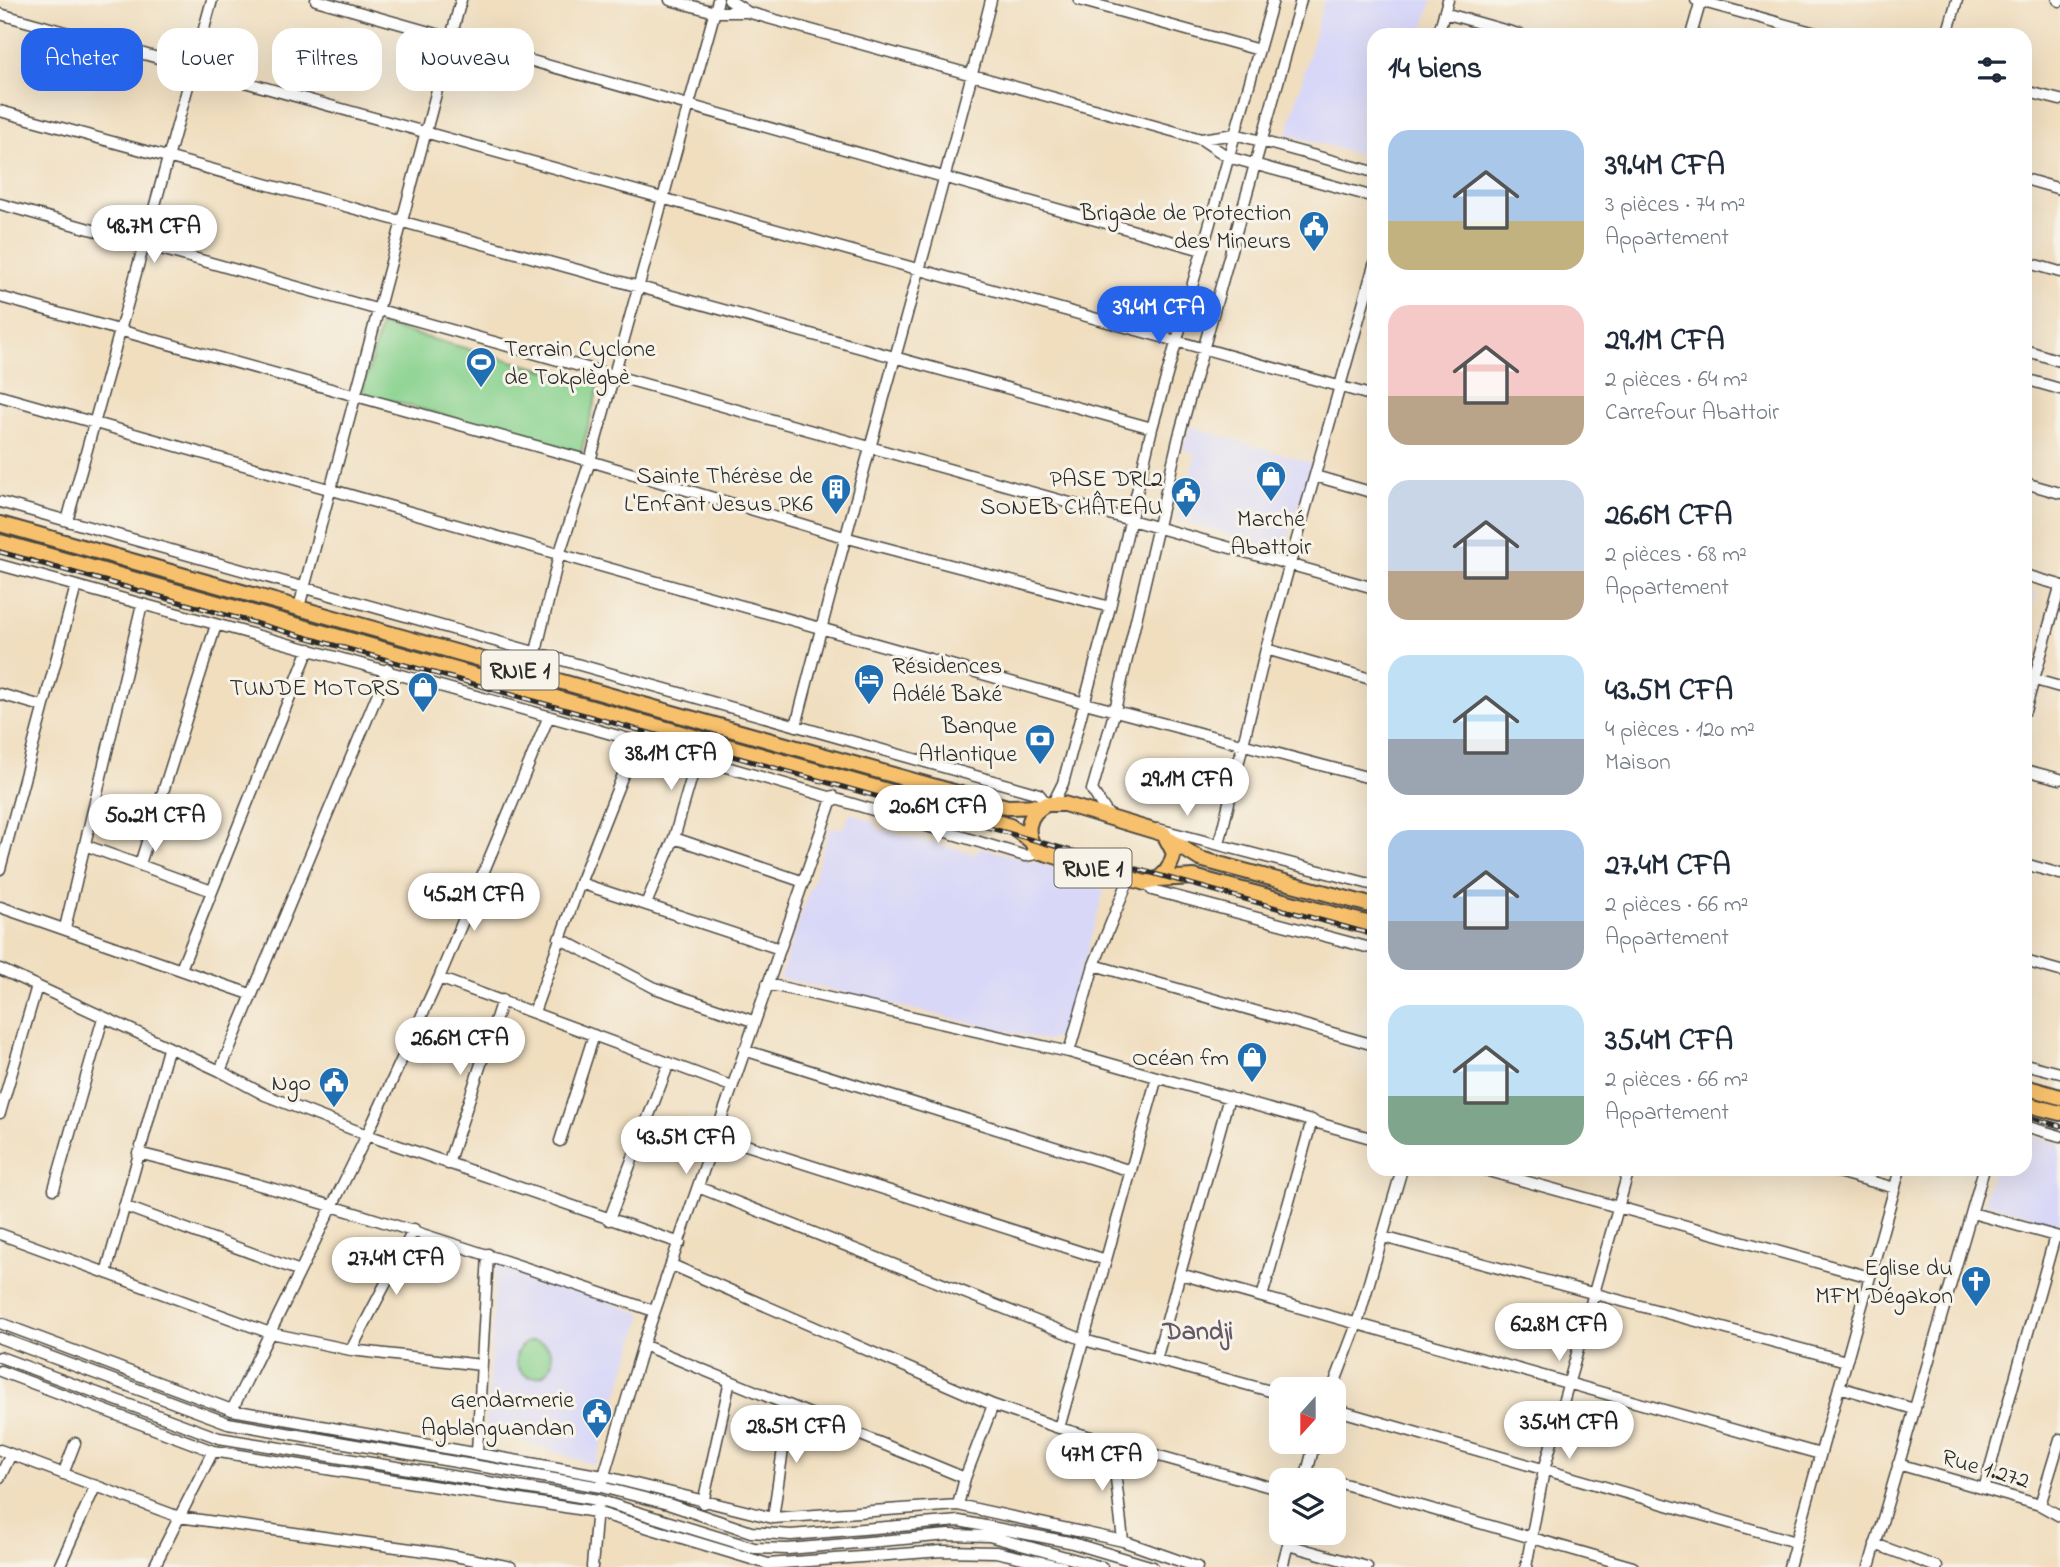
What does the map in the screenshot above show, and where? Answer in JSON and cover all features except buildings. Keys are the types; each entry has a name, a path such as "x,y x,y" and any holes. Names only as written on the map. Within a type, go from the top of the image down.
{"highway":[{"name":"RNIE 1","path":"0,524 1007,807 1048,804 1109,816 1164,834 1200,859 1367,904"},
{"name":"RNIE 1","path":"0,542 1001,822 1030,840 1042,853 1129,879 1151,881 1194,877 1367,923"},
{"name":"RNIE 1","path":"1030,840 1030,820 1048,804"},
{"name":"RNIE 1","path":"1151,881 1171,864 1174,853 1170,840"},
{"path":"2032,1089 2060,1097"},
{"path":"2032,1106 2060,1114"}],"street":[{"path":"204,28 212,0"},
{"path":"316,0 415,28"},
{"path":"454,28 461,0"},
{"path":"670,0 715,12 747,12 1201,139 1228,157 1367,195"},
{"path":"536,652 559,555 590,461 718,0"},
{"path":"730,0 747,12"},
{"path":"796,726 844,537 897,359 943,176 961,122 991,0"},
{"path":"1079,0 1259,50"},
{"path":"0,502 1039,794 1048,804 1063,783 1110,607 1152,428 1273,0"},
{"path":"1109,816 1092,790 1115,710 1158,526 1204,349 1301,0"},
{"path":"1440,28 1448,0"},
{"path":"1693,28 1699,0 1798,28"},
{"path":"1949,28 1957,0"},
{"path":"1444,13 1497,28"},
{"path":"0,14 157,57"},
{"path":"534,61 1202,250"},
{"path":"258,85 1367,394"},
{"path":"66,521 186,91"},
{"path":"299,607 436,91"},
{"path":"2032,93 2060,100"},
{"path":"0,111 1152,428"},
{"path":"1201,139 1235,134 1367,170"},
{"path":"2032,181 2060,189"},
{"path":"0,204 1367,585"},
{"path":"2032,264 2060,272"},
{"path":"0,297 590,461 844,537 1110,607"},
{"path":"1219,844 1266,649 1314,476 1367,303"},
{"path":"2032,353 2060,361"},
{"path":"2032,381 2060,389"},
{"path":"0,396 1085,703 1367,777"},
{"path":"1314,476 1367,492"},
{"path":"2032,485 2060,493"},
{"path":"0,565 388,669 636,742 833,796 1025,856 1042,853"},
{"path":"2032,577 2060,586 2032,669"},
{"path":"0,869 76,586"},
{"path":"65,928 87,846 142,604"},
{"path":"289,643 293,623"},
{"path":"140,864 216,625"},
{"path":"181,969 309,649"},
{"path":"1266,649 1367,678"},
{"path":"220,1071 388,669"},
{"path":"2032,679 2060,687"},
{"path":"0,694 43,706"},
{"path":"232,1410 367,1135 439,978 549,716"},
{"path":"534,1012 559,938 636,742"},
{"path":"646,904 674,838 697,759"},
{"path":"2032,772 2060,779"},
{"path":"592,1567 596,1512 602,1481 643,1345 673,1265 753,1021 833,796"},
{"path":"1151,829 1180,832 1367,883"},
{"path":"674,838 804,882"},
{"path":"87,846 212,891"},
{"path":"2032,866 2060,874"},
{"path":"1069,1052 1094,965 1129,879"},
{"path":"1151,881 1152,890 1367,947"},
{"path":"580,883 780,949"},
{"path":"0,907 250,994"},
{"path":"559,938 655,988 753,1021"},
{"path":"2032,963 2060,971"},
{"path":"1094,965 1367,1043"},
{"path":"0,970 167,1049 220,1071 265,1096 448,1164 680,1243"},
{"path":"439,978 731,1086"},
{"path":"767,984 1069,1052 1367,1137"},
{"path":"0,1114 37,986"},
{"path":"448,1164 502,1000"},
{"path":"54,1189 103,1018"},
{"path":"560,1141 594,1035"},
{"path":"106,1273 167,1049"},
{"path":"744,1050 1131,1171"},
{"path":"609,1220 669,1063"},
{"path":"2032,1067 2060,1073"},
{"path":"1059,1428 1157,1077"},
{"path":"1156,1360 1229,1097"},
{"path":"1262,1297 1312,1120"},
{"path":"2032,1128 2060,1136"},
{"path":"715,1135 1106,1260"},
{"path":"138,1153 414,1229 654,1311"},
{"path":"1337,1377 1357,1324 1400,1176"},
{"path":"1507,1176 1870,1277"},
{"path":"1526,1567 1544,1470 1627,1176"},
{"path":"1852,1176 1895,1188"},
{"path":"1788,1567 1898,1176"},
{"path":"1869,1567 1982,1176"},
{"path":"698,1187 1084,1340 1269,1391"},
{"path":"124,1206 300,1271"},
{"path":"1972,1213 2058,1236 1984,1489"},
{"path":"351,1350 414,1229"},
{"path":"0,1234 270,1333 351,1350 481,1365"},
{"path":"1383,1237 1846,1361"},
{"path":"477,1452 488,1254"},
{"path":"673,1265 992,1405 1059,1428 1269,1487"},
{"path":"1180,1274 1820,1454"},
{"path":"0,1323 232,1410 477,1452 773,1518 958,1505 1122,1541 1197,1567"},
{"path":"0,1338 228,1423 602,1481 751,1532 791,1535 959,1521 1069,1542 1153,1567"},
{"path":"643,1345 789,1408 965,1478"},
{"path":"0,1357 219,1438 598,1500 754,1548 788,1549 949,1535 989,1536 1102,1567"},
{"path":"0,1371 213,1451 596,1512 768,1564 942,1551 996,1552 1063,1567"},
{"path":"703,1503 730,1381"},
{"path":"1839,1387 1914,1409"},
{"path":"958,1505 992,1405"},
{"path":"131,1422 136,1408"},
{"path":"773,1518 789,1408"},
{"path":"1346,1412 1796,1542"},
{"path":"2040,1505 2060,1439"},
{"path":"63,1474 75,1443"},
{"path":"1112,1443 1122,1541"},
{"path":"0,1450 179,1517 440,1553 507,1567"},
{"path":"154,1567 213,1451"},
{"path":"0,1477 11,1454"},
{"name":"Rue 1.272","path":"1898,1464 2040,1505 2060,1516"},
{"path":"1346,1485 1633,1567"},
{"path":"59,1567 95,1487"},
{"path":"1875,1544 1937,1567"},
{"path":"1282,1567 1288,1545 1367,1567"},
{"path":"898,1567 899,1555"}],"shaded area":[{"path":"1324,0 1432,0 1424,28 1367,28 1367,157 1287,134"},
{"name":"Marché Abattoir","path":"1190,426 1312,463 1284,552 1176,519 1196,454 1183,449"},
{"path":"851,812 876,824 876,828 976,854 979,847 1063,870 1061,877 1104,890 1064,1035 1048,1041 780,978 830,828 843,828"},
{"path":"2032,1136 2060,1144 2060,1225 1984,1202 1991,1176 2032,1176"},
{"path":"496,1262 643,1314 595,1465 486,1429"}],"green space":[{"name":"Terrain Cyclone de Tokplègbè","path":"381,325 599,385 581,453 362,393"},
{"path":"534,1341 547,1346 552,1359 547,1372 534,1377 521,1372 516,1359 521,1346"}],"railway":[{"path":"0,552 1367,933"},
{"path":"2032,1118 2060,1126"}],"place":[{"name":"Brigade de Protection des Mineurs","path":"1314,253"},
{"name":"Terrain Cyclone de Tokplègbè","path":"481,389"},
{"name":"Marché Abattoir","path":"1271,503"},
{"name":"Sainte Thérèse de L'Enfant Jesus PK6","path":"836,516"},
{"name":"PASE DRL2 SONEB CHÂTEAU","path":"1186,519"},
{"name":"Résidences Adélé Baké","path":"869,706"},
{"name":"TUNDE MOTORS","path":"423,714"},
{"name":"Banque Atlantique","path":"1040,766"},
{"name":"Océan fm","path":"1252,1084"},
{"name":"Ngo","path":"334,1109"},
{"name":"Eglise du MFM Dégakon","path":"1976,1308"},
{"name":"Gendarmerie Agblanguandan","path":"597,1440"}],"district":[{"name":"Dandji","path":"1198,1330"}]}
